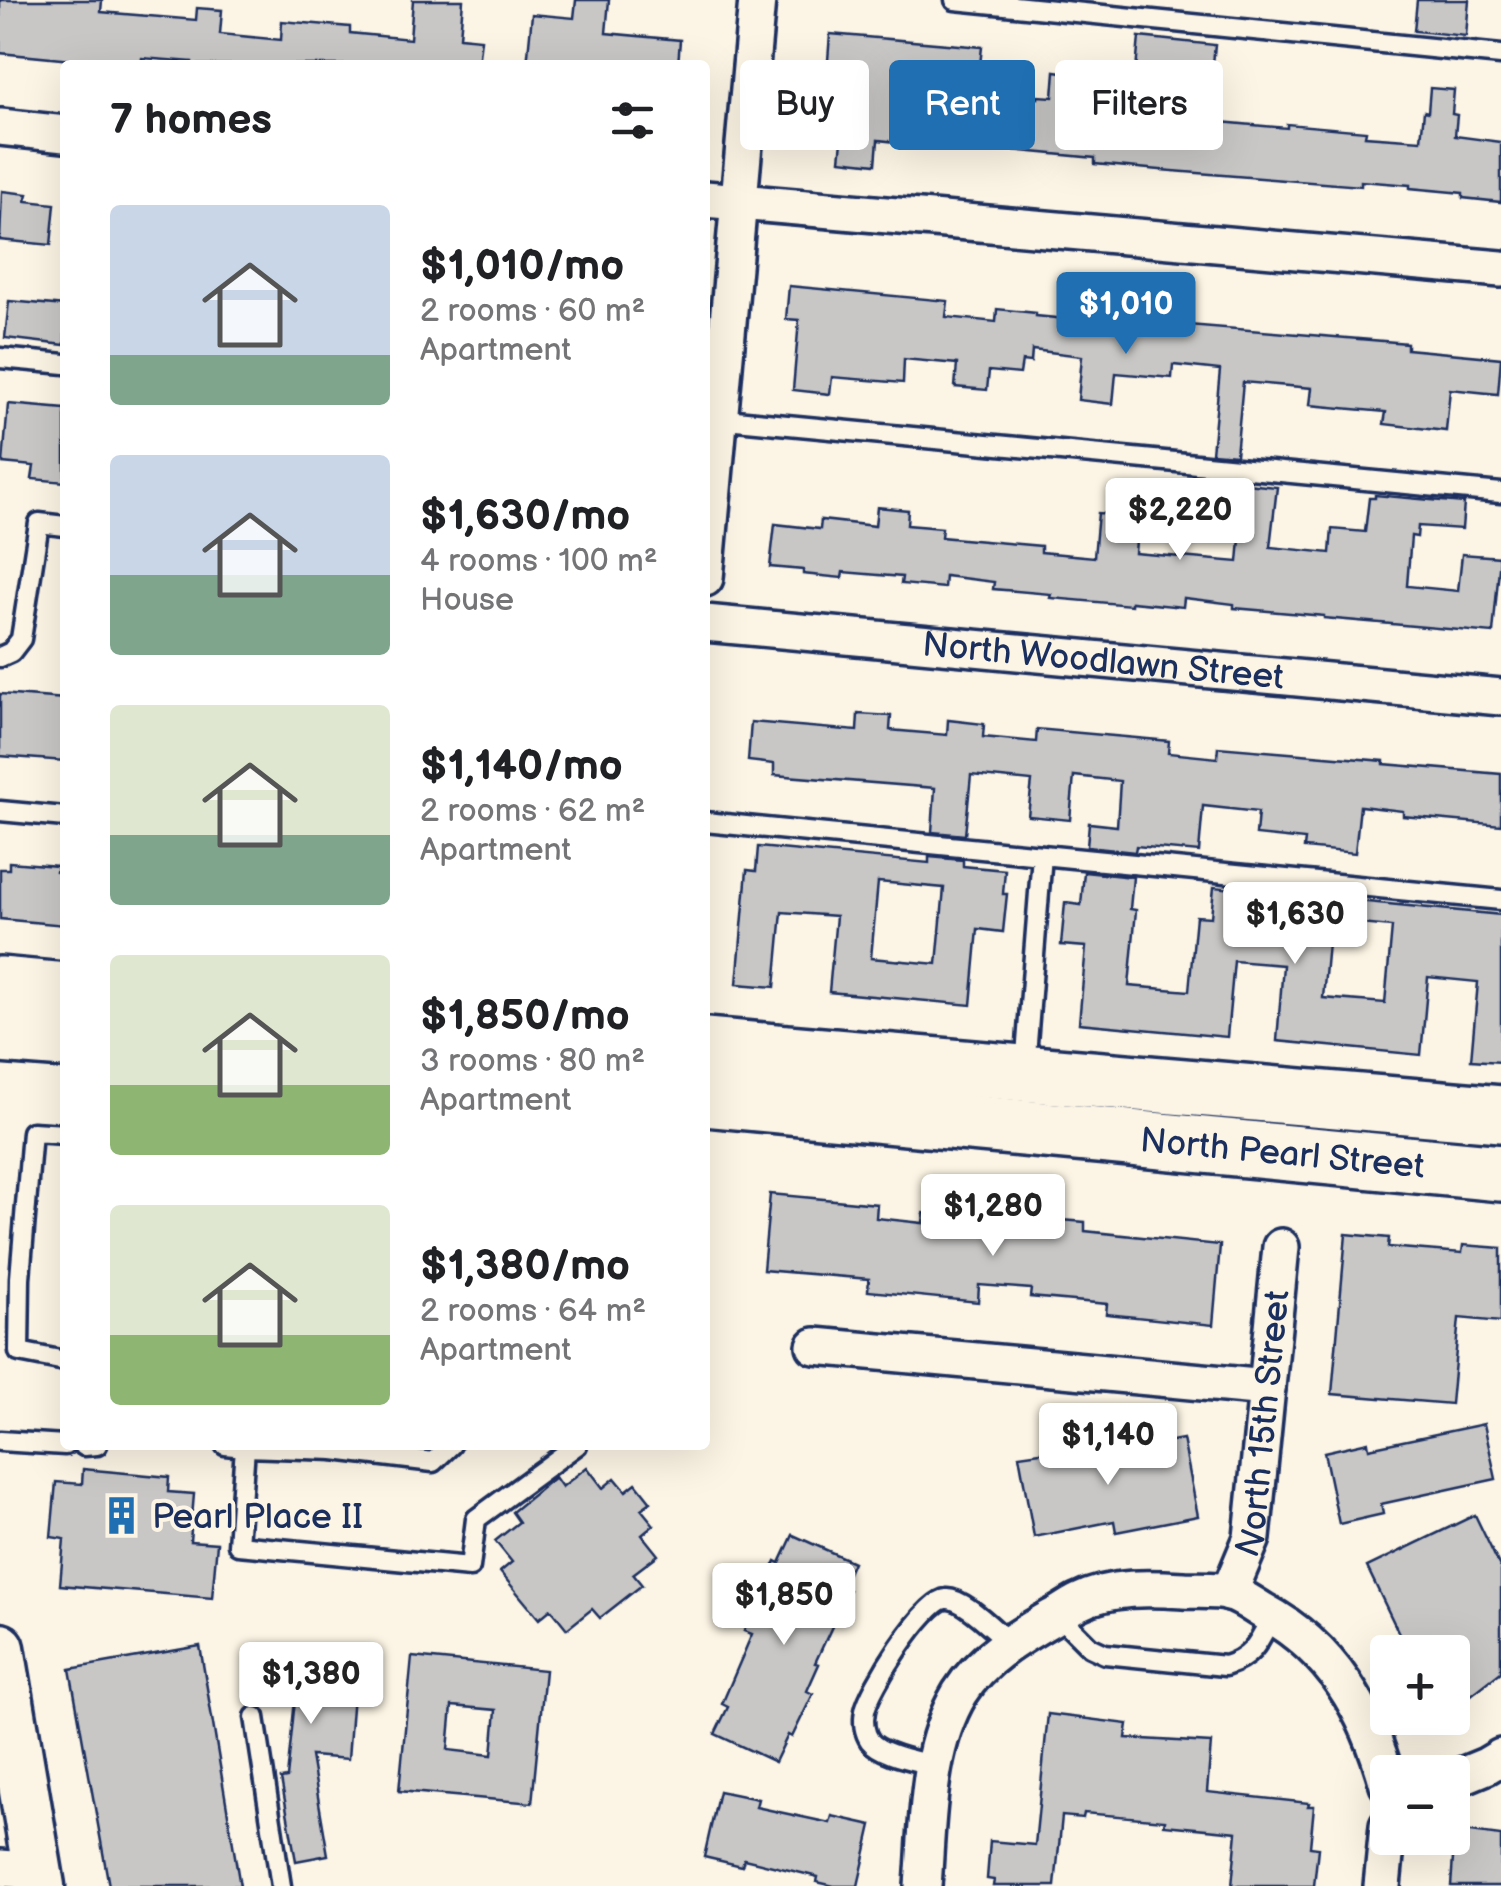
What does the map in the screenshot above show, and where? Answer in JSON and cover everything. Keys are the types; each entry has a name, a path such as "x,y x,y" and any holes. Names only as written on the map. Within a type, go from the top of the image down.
{"main road":[{"path":"0,986 60,991"},
{"path":"0,1034 60,1040"},
{"name":"North Pearl Street","path":"710,1046 1501,1114"},
{"name":"North Pearl Street","path":"710,1098 1501,1173"}],"street":[{"path":"710,464 722,201 757,0"},
{"path":"0,127 60,133"},
{"path":"722,201 1501,269"},
{"name":"North Woodlawn Street","path":"710,623 1501,697"},
{"name":"North 15th Street","path":"1229,1592 1252,1538 1281,1247"},
{"path":"815,1346 1267,1388"},
{"path":"922,1886 935,1766 958,1695 980,1669 1032,1629 1081,1600 1108,1592 1134,1588 1229,1592 1272,1616 1312,1644 1331,1665 1351,1694 1378,1755"},
{"path":"0,1648 26,1875"},
{"path":"1470,1773 1501,1757"},
{"path":"1382,1886 1385,1855"}],"lane":[{"path":"955,0 1501,55"},
{"path":"0,358 60,364"},
{"path":"712,418 1501,493"},
{"path":"0,658 21,639 38,524 60,526"},
{"path":"0,811 60,817"},
{"path":"710,822 1501,900"},
{"path":"1024,1074 1042,855"},
{"path":"60,1134 32,1132 19,1334 19,1352 60,1360"},
{"path":"0,1441 60,1445"},
{"path":"245,1450 238,1545 470,1566 476,1519 570,1450"},
{"path":"348,1450 433,1462 446,1450"},
{"path":"935,1766 873,1744 867,1736 864,1713 870,1693 898,1649 940,1599 950,1598 1104,1654 1225,1666 1240,1662 1254,1649 1272,1616"},
{"path":"255,1716 281,1886"}],"building":[{"path":"0,0 102,0 101,12 196,20 197,8 222,10 220,34 281,40 282,21 350,27 350,33 410,39 413,0 463,0 460,37 481,39 479,60 72,60 0,53"},
{"path":"576,0 609,0 606,33 680,40 678,60 527,60 532,14 574,18"},
{"path":"1417,0 1469,0 1466,36 1414,31"},
{"path":"830,34 982,47 981,60 889,60 889,141 878,140 876,164 840,160 841,150 869,150 869,60 828,60"},
{"path":"1139,37 1215,45 1213,60 1137,60"},
{"path":"1055,71 1055,150 1223,150 1223,122 1366,131 1365,136 1421,140 1430,88 1454,90 1455,136 1501,142 1501,202 1463,198 1463,193 1410,185 1361,181 1361,186 1160,170 1095,164 1095,158 1011,150 1035,150 1035,98 1053,97"},
{"path":"2,191 28,194 26,201 55,204 51,245 0,240"},
{"path":"789,286 948,301 946,317 996,322 997,309 1139,326 1140,321 1407,343 1407,349 1501,358 1498,394 1450,389 1446,431 1384,424 1386,412 1310,405 1312,388 1243,382 1236,455 1212,453 1220,370 1173,365 1172,378 1116,373 1113,404 1078,400 1082,356 1032,350 1031,362 1022,361 1020,374 989,371 987,390 955,387 957,364 904,359 903,383 832,377 830,394 793,390 799,320 786,319"},
{"path":"9,301 60,306 60,344 5,338"},
{"path":"8,404 60,409 60,482 32,479 34,466 3,463"},
{"path":"1210,478 1277,487 1270,547 1330,553 1332,529 1365,532 1369,498 1375,495 1464,503 1462,529 1418,526 1417,537 1411,536 1407,586 1458,591 1462,554 1500,557 1493,633 1234,608 1234,604 1184,598 1183,607 1050,598 1051,594 993,589 994,582 945,576 944,588 901,584 902,577 843,572 842,578 770,567 775,524 820,529 821,520 875,526 877,507 908,510 907,525 942,528 941,537 1041,546 1041,552 1094,557 1098,513 1138,516 1135,553 1238,562 1242,516 1191,512 1193,480"},
{"path":"0,694 60,699 60,761 0,756"},
{"path":"858,714 891,716 890,730 947,735 948,720 984,724 983,737 1036,742 1037,729 1169,741 1168,753 1217,758 1218,747 1501,774 1501,825 1403,816 1403,811 1360,806 1355,853 1304,848 1305,840 1256,835 1258,812 1203,806 1199,852 1136,846 1135,852 1087,847 1089,823 1117,826 1120,781 1074,776 1070,820 1028,816 1032,781 971,775 965,835 932,832 935,788 774,775 774,764 748,761 751,722 857,731"},
{"path":"758,847 929,863 929,857 963,860 963,866 1005,870 1003,932 978,929 971,1005 829,992 836,916 782,912 775,987 737,984 747,870 756,871","holes":["878,882 944,888 937,964 871,958"]},
{"path":"9,862 57,866 60,925 0,919 0,869 9,869"},
{"path":"1084,872 1133,877 1130,909 1136,910 1129,986 1189,991 1196,916 1211,917 1214,887 1501,915 1501,1062 1471,1060 1478,982 1428,977 1421,1055 1277,1041 1283,965 1234,961 1227,1037 1079,1023 1086,947 1061,945 1065,903 1081,905","holes":["1330,921 1392,927 1385,1003 1323,998"]},
{"path":"770,1194 877,1204 876,1218 923,1223 924,1213 954,1216 953,1225 1007,1231 1008,1220 1037,1223 1038,1218 1085,1222 1085,1231 1220,1245 1213,1325 1106,1314 1107,1304 1030,1297 1031,1289 979,1285 978,1302 868,1291 869,1279 763,1270"},
{"path":"1346,1234 1389,1238 1388,1247 1462,1253 1463,1245 1501,1248 1501,1322 1459,1318 1451,1404 1332,1394"},
{"path":"1484,1424 1496,1479 1381,1504 1383,1514 1339,1524 1324,1452 1368,1442 1369,1448"},
{"path":"1183,1439 1198,1516 1116,1532 1114,1521 1034,1537 1019,1455 1083,1446 1084,1453 1101,1450 1102,1454"},
{"path":"587,1467 603,1488 615,1478 626,1491 636,1483 651,1502 641,1509 654,1525 642,1535 658,1555 633,1574 642,1585 600,1618 592,1609 567,1629 551,1609 539,1619 500,1572 512,1562 495,1541 519,1522 512,1512 555,1477 562,1487"},
{"name":"Pearl Place II","path":"83,1469 169,1477 168,1492 194,1494 190,1541 217,1543 212,1598 60,1585 64,1539 51,1537 56,1482 82,1484"},
{"path":"1475,1515 1501,1569 1501,1672 1470,1696 1470,1635 1400,1635 1367,1567"},
{"path":"793,1535 853,1562 842,1587 849,1590 815,1663 819,1664 807,1691 813,1694 775,1762 715,1734 728,1707 722,1704 752,1634 744,1631 776,1561 780,1563"},
{"path":"200,1646 240,1886 109,1886 70,1669"},
{"path":"253,1646 364,1654 360,1695 353,1694 348,1759 311,1756 328,1855 296,1861 281,1779 287,1778 296,1690 250,1686"},
{"path":"412,1657 545,1670 532,1803 399,1791","holes":["452,1706 496,1710 492,1755 448,1750"]},
{"path":"1048,1714 1128,1724 1126,1738 1211,1743 1207,1792 1314,1806 1310,1847 1318,1848 1314,1886 1232,1886 1237,1832 1164,1825 1165,1820 1084,1813 1083,1818 1062,1816 1055,1886 993,1886 994,1880 987,1879 990,1841 1035,1845"},
{"path":"719,1791 758,1799 756,1807 830,1823 832,1816 872,1825 858,1886 817,1882 818,1877 744,1859 742,1866 704,1857"},
{"path":"1470,1832 1501,1836 1501,1886 1451,1886 1453,1855 1470,1855"}],"place":[{"name":"Pearl Place II","path":"122,1516"}]}
